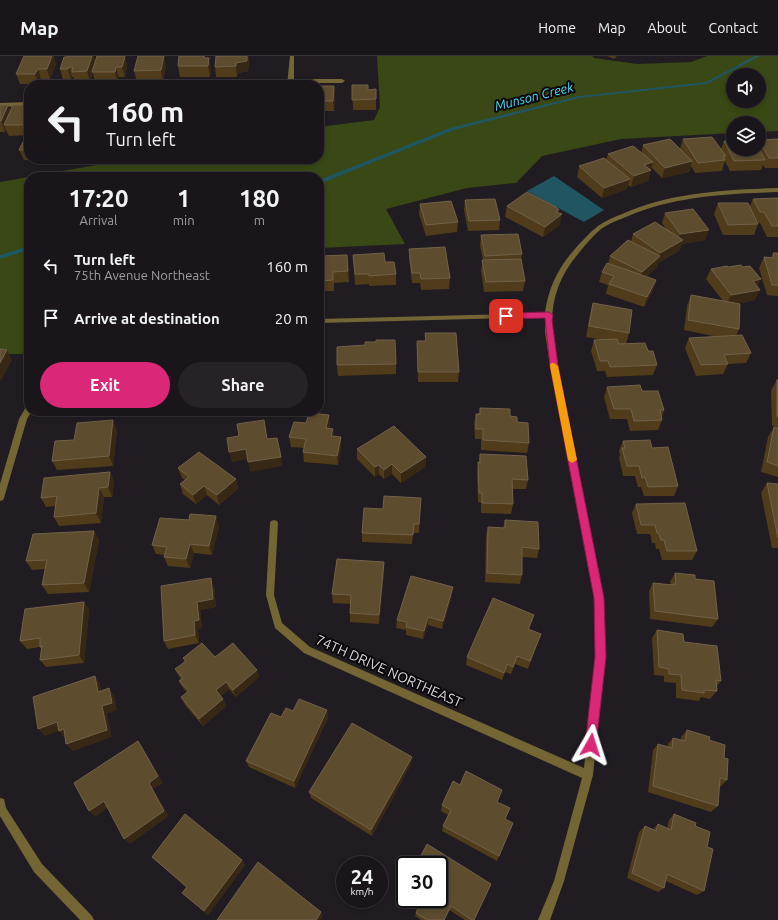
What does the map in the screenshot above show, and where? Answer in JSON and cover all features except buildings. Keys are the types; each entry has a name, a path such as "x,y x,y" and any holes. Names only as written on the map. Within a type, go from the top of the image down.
{"street":[{"path":"290,80 292,56"},
{"path":"324,82 342,81"},
{"path":"0,105 24,104"},
{"path":"544,920 559,881 588,774 600,657 599,598 554,366 548,320 554,286 564,265 600,228 628,213 648,205 715,193 778,190"},
{"path":"324,321 549,315"},
{"path":"0,498 25,416"},
{"name":"74TH DRIVE NORTHEAST","path":"274,523 270,595 278,625 308,650 588,774"},
{"path":"1,808 38,868 88,920"}],"green space":[{"path":"377,56 592,56 594,58 637,64 691,62 707,56 778,56 778,131 766,132 766,116 726,116 726,133 621,139 542,156 516,183 467,188 386,209 405,244 324,248 324,172 57,172 102,164 324,164 324,126 374,120 380,107"},
{"path":"24,178 24,353 0,354 0,182"}],"water":[{"path":"554,176 604,210 584,222 527,191"}],"waterway":[{"name":"Munson Creek","path":"324,180 452,129 579,97 707,83 758,56"},
{"name":"Munson Creek","path":"0,257 24,250"}],"slow traffic":[{"path":"554,366 572,460"}],"route":[{"path":"506,316 549,315 548,320 554,366 599,598 600,657 591,745"}]}
